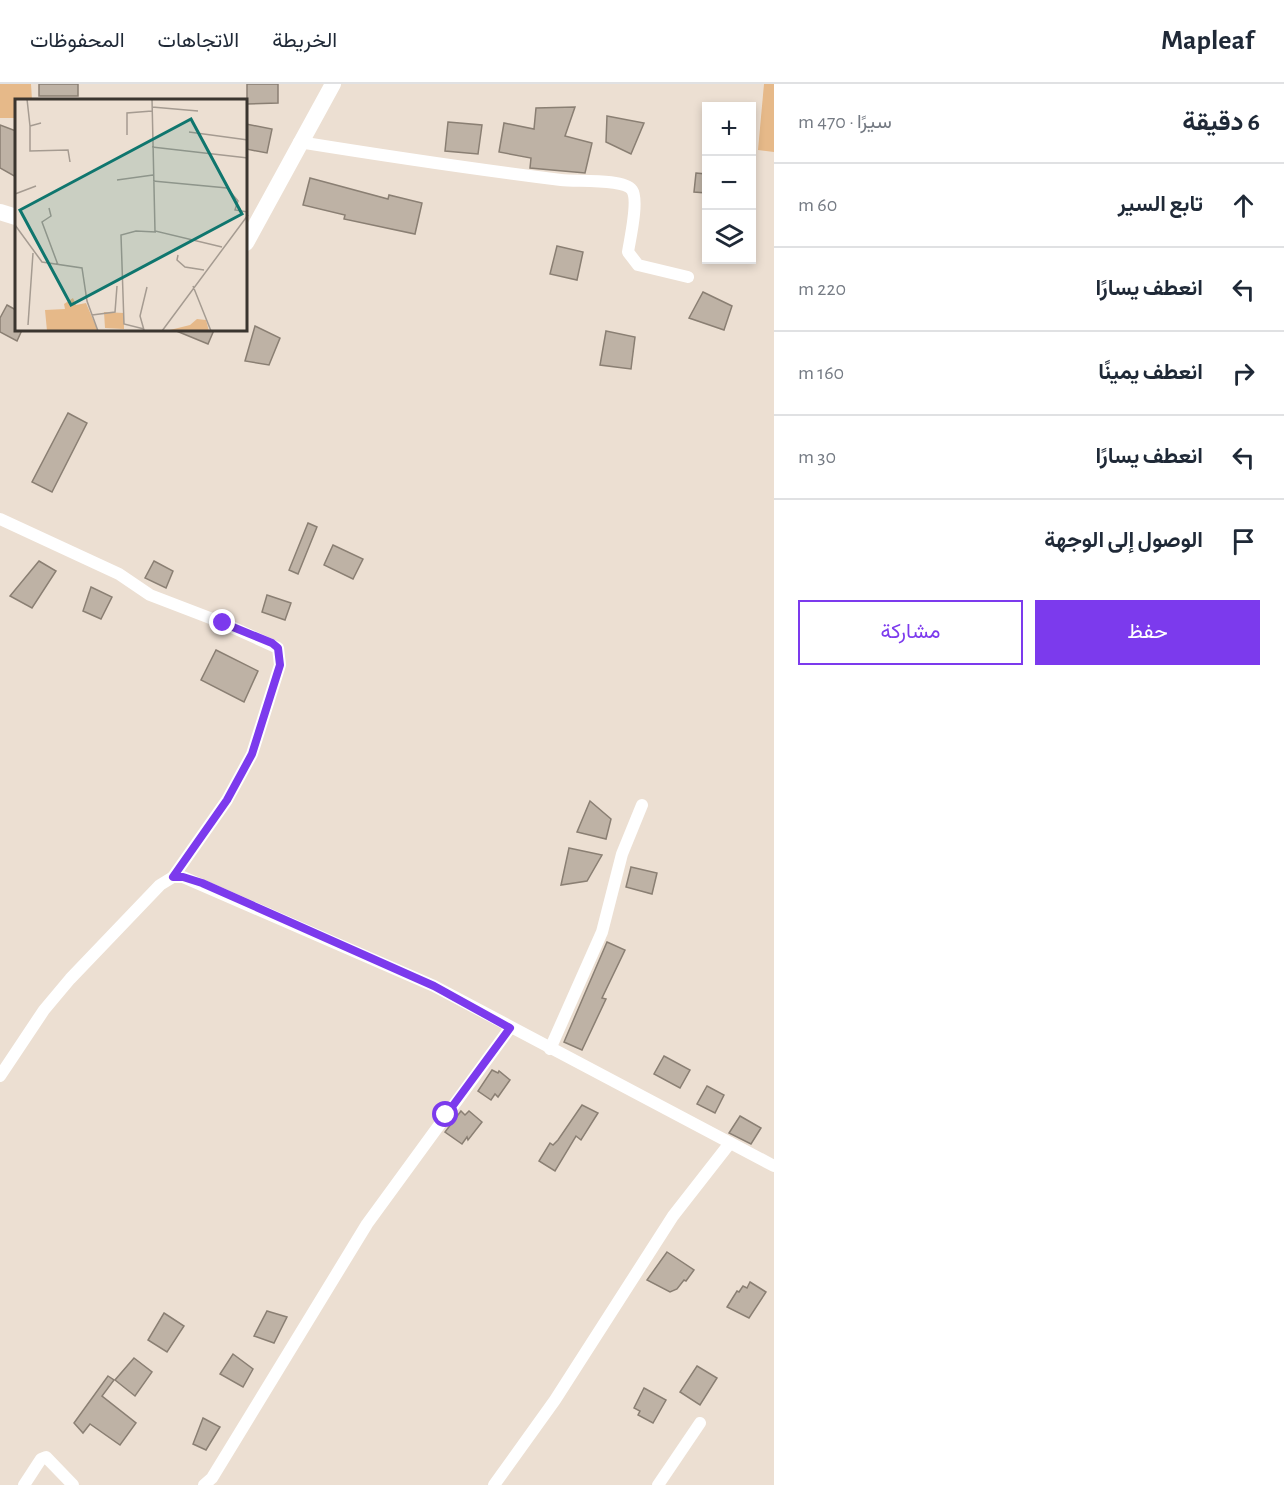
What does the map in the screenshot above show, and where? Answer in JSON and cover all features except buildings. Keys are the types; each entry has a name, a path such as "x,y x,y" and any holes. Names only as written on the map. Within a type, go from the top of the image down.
{"street":[{"path":"248,239 299,142 333,84"},
{"path":"299,142 563,180 622,183 632,190 635,199 628,252 632,260 638,265 688,277"},
{"path":"0,212 15,217"},
{"path":"0,519 119,574 150,595 223,623 278,648 280,665 252,754 227,800 173,877 160,885 70,979 44,1010 0,1076"},
{"path":"550,1049 602,932 622,854 642,805"},
{"path":"173,877 183,877 202,883 434,986 774,1166"},
{"path":"204,1485 212,1478 270,1385 291,1344 367,1224 510,1028"},
{"path":"494,1485 555,1400 673,1216 730,1143"},
{"path":"658,1485 700,1423"},
{"path":"24,1485 41,1459 46,1457 73,1485"}],"shaded area":[{"path":"0,84 31,84 32,99 15,99 15,118 0,118"},
{"path":"764,84 774,84 774,152 758,150"}],"route":[{"path":"223,623 272,643 278,648 280,665 252,754 227,800 173,877 183,877 202,883 434,986 510,1028 446,1115"}]}
